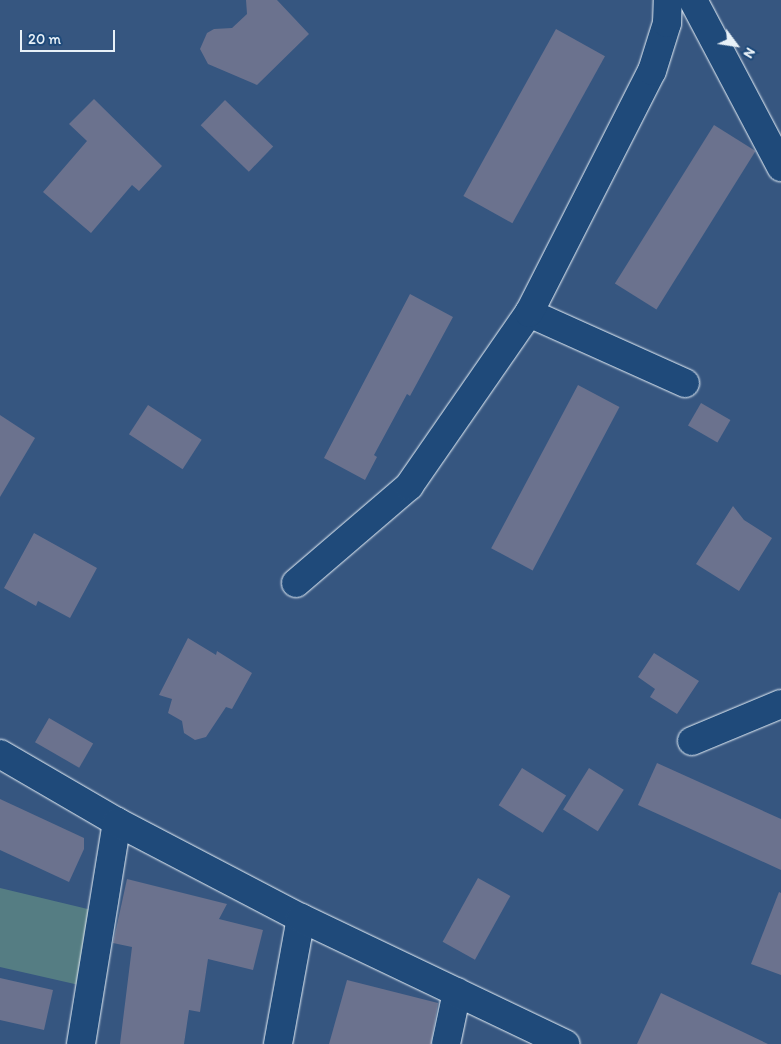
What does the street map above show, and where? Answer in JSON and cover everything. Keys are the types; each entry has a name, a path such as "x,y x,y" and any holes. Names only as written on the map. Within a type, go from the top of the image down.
{"street":[{"path":"296,583 409,486 529,313 652,71 667,24 668,0"},
{"path":"693,0 781,167"},
{"path":"529,313 685,383"},
{"path":"692,741 781,704"},
{"path":"0,754 117,822 301,918 565,1044"},
{"path":"81,1044 117,822"},
{"path":"278,1044 301,918"},
{"path":"446,1044 457,992"}],"green space":[{"path":"0,888 96,911 79,985 0,967"}],"building":[{"path":"246,0 277,0 309,34 257,85 208,64 200,49 207,33 214,29 232,28 247,14"},
{"path":"556,29 605,56 512,223 463,196"},
{"path":"94,99 162,166 139,191 132,185 91,233 43,192 87,141 69,124"},
{"path":"225,100 273,147 249,172 201,125"},
{"path":"714,125 756,151 656,310 615,284"},
{"path":"410,294 453,317 410,396 407,394 374,455 377,457 365,480 324,458"},
{"path":"578,385 619,407 533,570 491,548"},
{"path":"701,403 730,420 717,443 688,426"},
{"path":"148,405 202,440 183,469 129,434"},
{"path":"0,415 35,438 0,497"},
{"path":"733,506 744,520 772,538 739,591 696,564"},
{"path":"34,533 97,568 70,618 38,601 36,606 4,588"},
{"path":"188,638 216,655 217,651 252,673 232,709 226,707 206,737 195,740 184,733 182,721 168,713 172,699 159,695"},
{"path":"654,653 699,681 677,714 650,697 655,689 638,677"},
{"path":"49,718 93,744 79,768 35,742"},
{"path":"657,763 781,819 781,870 638,805"},
{"path":"522,768 566,796 543,833 499,805"},
{"path":"589,768 624,790 598,831 563,810"},
{"path":"0,799 84,838 84,849 69,882 0,850"},
{"path":"478,878 510,896 475,960 443,942"},
{"path":"127,879 227,904 219,919 263,930 253,970 208,959 200,1012 189,1010 184,1044 120,1044 132,947 113,943"},
{"path":"779,892 781,893 781,975 751,964"},
{"path":"0,978 53,990 44,1030 0,1020"},
{"path":"347,980 438,1003 431,1044 329,1044"},
{"path":"661,993 768,1044 637,1044"}]}
